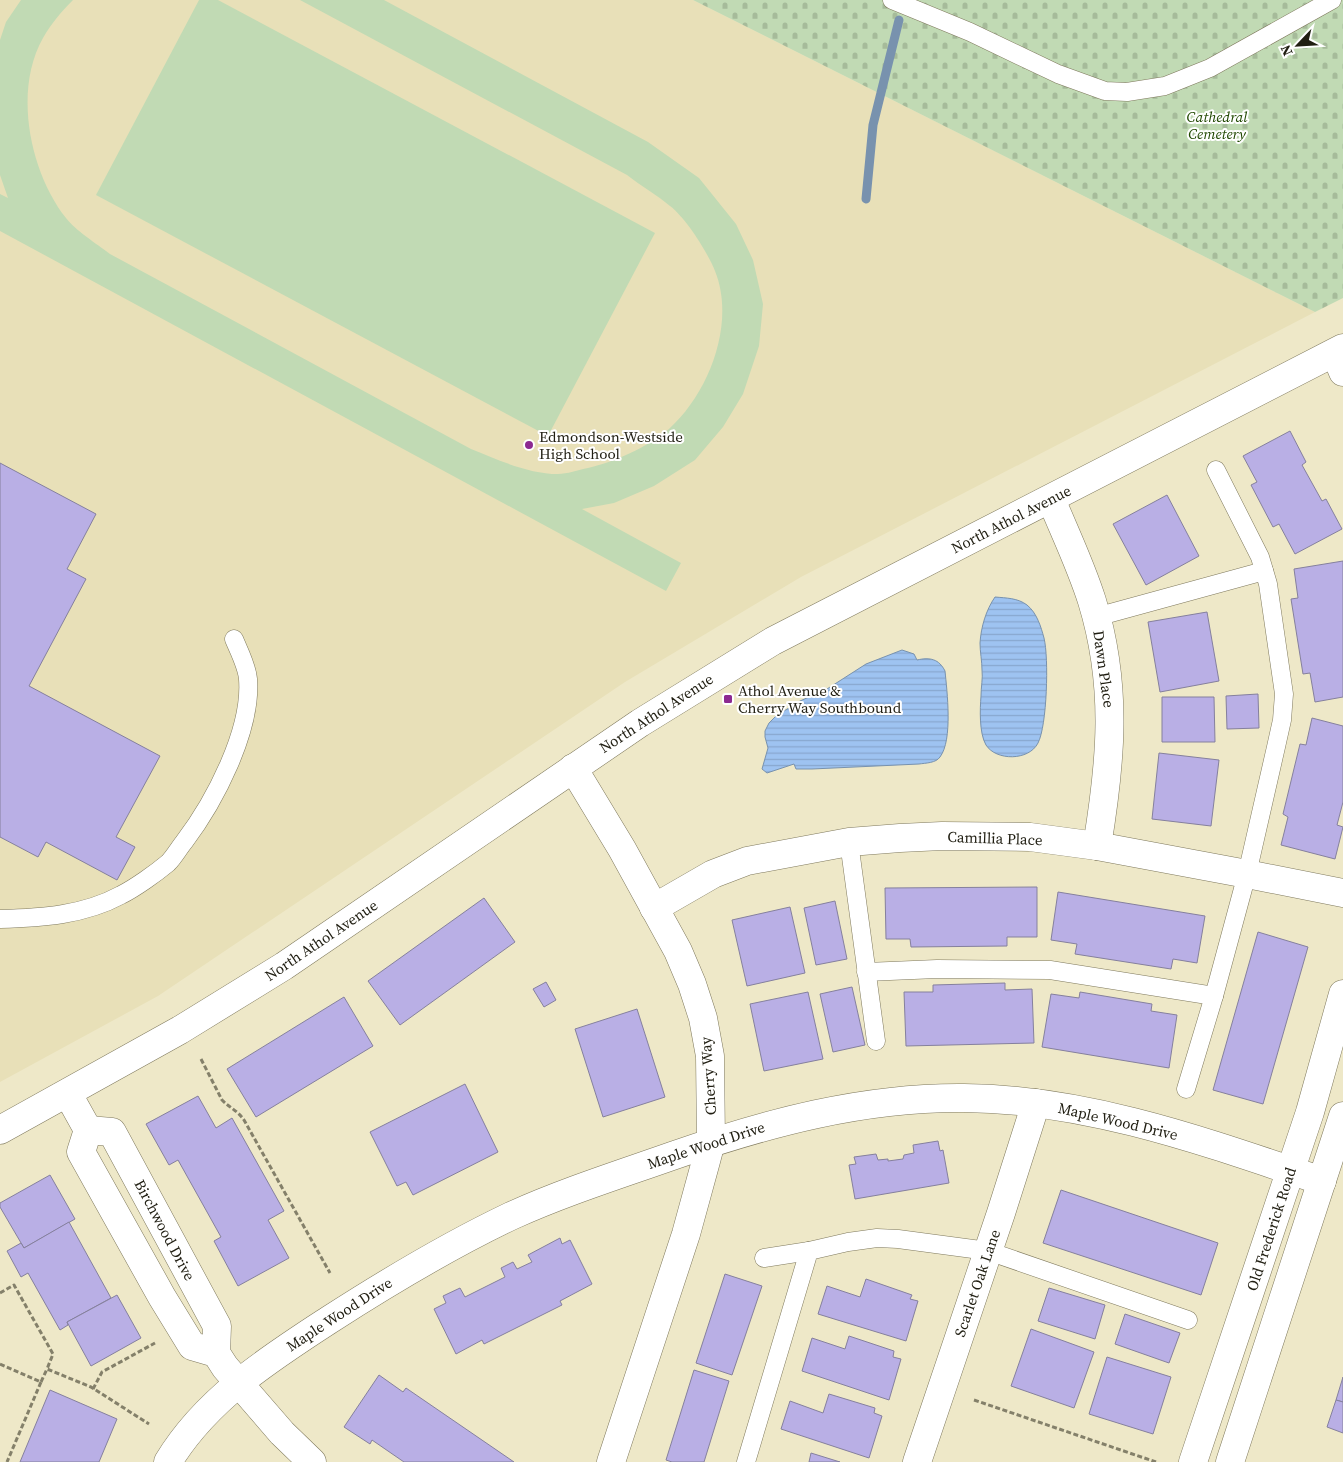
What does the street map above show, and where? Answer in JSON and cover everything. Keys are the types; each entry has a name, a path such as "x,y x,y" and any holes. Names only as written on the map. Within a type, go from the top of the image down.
{"street":[{"name":"North Athol Avenue","path":"0,1130 68,1094 180,1030 284,966 573,768 697,686 773,641 1051,499 1340,358"},
{"name":"Dawn Place","path":"1051,499 1083,576 1096,617 1108,680 1110,731 1104,803 1097,846"},
{"name":"Cherry Way","path":"573,768 678,951 692,984 703,1018 710,1056 711,1142 686,1234 611,1462"},
{"name":"Camillia Place","path":"654,908 713,874 747,861 849,842 900,838 1030,836 1097,846 1343,893"},
{"name":"Old Frederick Road","path":"1193,1462 1310,1112 1343,994"},
{"path":"68,1094 88,1130 81,1152 162,1297 192,1346 216,1353 238,1383 282,1433 312,1462"},
{"name":"Maple Wood Drive","path":"168,1462 176,1449 201,1419 238,1383 269,1360 384,1284 472,1235 549,1200 604,1178 711,1142 775,1123 864,1105 929,1098 968,1098 1036,1103 1109,1116 1162,1129 1322,1182"},
{"name":"Scarlet Oak Lane","path":"917,1462 1036,1103"},
{"path":"1230,1462 1343,1116"},
{"name":"Birchwood Drive","path":"88,1130 112,1132 217,1326 216,1353"}],"lane":[{"path":"892,0 970,32 1058,74 1105,91 1127,92 1165,86 1210,68 1332,0"},
{"path":"1186,1089 1214,996 1247,874 1282,720 1284,694 1268,584 1260,557 1216,470"},
{"path":"1096,617 1264,571"},
{"path":"0,919 40,918 82,911 122,895 169,862 200,821 221,782 239,736 248,701 248,676 234,640"},
{"path":"849,842 876,1041"},
{"path":"866,972 937,969 1050,970 1214,996"},
{"path":"764,1258 877,1238 988,1251 1188,1320"},
{"path":"746,1462 809,1251"}],"path":[{"path":"201,1059 222,1100 239,1113 244,1120 330,1273"},
{"path":"0,1293 14,1285 53,1354 8,1462"},
{"path":"93,1389 102,1372 156,1342"},
{"path":"0,1364 41,1382"},
{"path":"47,1369 93,1389 149,1424"},
{"path":"974,1400 1156,1462"}],"shaded area":[{"name":"Edmondson-Westside High School","path":"0,0 693,0 1315,312 801,577 625,682 158,996 0,1082"}],"green space":[{"path":"21,0 73,0 49,28 34,59 29,82 28,106 30,131 35,155 43,178 53,199 66,218 75,227 110,254 471,449 503,462 536,472 569,473 609,462 661,436 683,414 707,377 715,356 720,334 722,313 721,291 712,264 696,236 683,219 660,198 627,175 300,0 384,0 648,142 699,178 736,224 753,260 763,304 759,346 743,394 723,427 695,460 654,486 614,503 582,509 681,563 666,591 0,231 0,194 8,198 0,175 0,40 6,22"},
{"path":"199,0 218,0 655,233 548,436 96,195"},
{"name":"Cathedral Cemetery","path":"693,0 1343,0 1343,298 1315,312"}],"water":[{"path":"995,597 1016,600 1030,608 1040,625 1046,648 1046,692 1041,734 1034,749 1020,756 1004,756 991,750 986,745 981,728 982,676 980,646 983,625"},
{"path":"902,650 914,654 917,660 930,659 937,661 945,671 948,728 944,749 938,759 919,764 812,769 796,769 794,764 767,773 762,769 768,748 765,731 769,723 776,716 800,701 827,689 866,664"}],"building":[{"path":"1290,431 1306,462 1302,465 1322,501 1326,499 1342,529 1295,554 1279,524 1273,527 1251,485 1257,482 1243,456"},
{"path":"0,463 96,514 67,569 86,579 29,686 160,756 116,837 135,847 117,880 46,842 38,857 0,837"},
{"path":"1167,495 1199,556 1146,585 1113,524"},
{"path":"1343,561 1343,697 1315,702 1310,673 1303,674 1291,599 1298,598 1294,569"},
{"path":"1207,612 1219,681 1160,692 1148,622"},
{"path":"1258,694 1259,728 1227,729 1226,696"},
{"path":"1162,697 1214,697 1215,742 1162,742"},
{"path":"1312,718 1343,726 1343,802 1337,825 1343,827 1335,859 1281,845 1288,817 1283,814 1300,744 1306,745"},
{"path":"1159,753 1219,760 1211,826 1152,819"},
{"path":"1037,887 1037,937 1007,937 1007,946 911,947 910,939 886,939 885,888"},
{"path":"1058,892 1205,916 1197,963 1173,959 1171,969 1075,954 1077,944 1051,940"},
{"path":"484,898 515,942 400,1025 368,981"},
{"path":"835,901 847,959 816,965 804,908"},
{"path":"790,907 805,973 747,986 732,920"},
{"path":"1258,932 1308,947 1263,1104 1213,1090"},
{"path":"546,982 556,1000 544,1007 533,989"},
{"path":"1005,983 1005,990 1032,989 1034,1043 906,1046 904,992 933,992 933,985"},
{"path":"852,987 865,1045 833,1052 820,994"},
{"path":"808,992 823,1059 764,1071 750,1004"},
{"path":"1080,992 1152,1004 1151,1011 1177,1015 1169,1068 1042,1047 1051,994 1079,998"},
{"path":"344,997 373,1046 256,1117 227,1069"},
{"path":"637,1009 665,1097 603,1117 575,1029"},
{"path":"465,1084 498,1152 413,1195 406,1182 397,1186 370,1132"},
{"path":"198,1096 216,1128 232,1118 284,1211 268,1220 289,1258 238,1286 214,1241 221,1237 178,1160 169,1165 146,1124"},
{"path":"938,1141 940,1151 943,1150 949,1183 855,1199 849,1165 856,1164 854,1157 876,1154 878,1160 903,1159 904,1155 914,1153 913,1145"},
{"path":"50,1175 75,1219 24,1248 0,1207 0,1203"},
{"path":"1061,1190 1218,1243 1201,1295 1043,1243"},
{"path":"69,1222 111,1298 67,1322 68,1325 60,1330 28,1273 21,1277 7,1251 21,1243 24,1248"},
{"path":"560,1238 562,1244 570,1240 592,1284 560,1301 562,1305 484,1344 482,1340 456,1354 434,1309 446,1303 443,1296 460,1288 465,1297 505,1277 501,1268 513,1262 517,1269 532,1262 528,1255"},
{"path":"725,1274 762,1286 732,1375 696,1363"},
{"path":"866,1279 912,1295 910,1299 918,1301 906,1341 818,1314 827,1286 860,1297"},
{"path":"1049,1288 1105,1305 1095,1339 1038,1321"},
{"path":"117,1295 141,1338 91,1366 67,1322"},
{"path":"1125,1314 1180,1333 1169,1363 1115,1344"},
{"path":"1031,1329 1094,1352 1074,1408 1011,1386"},
{"path":"849,1336 894,1351 893,1357 901,1359 889,1400 802,1371 812,1338 845,1349"},
{"path":"1107,1357 1171,1377 1153,1434 1089,1414"},
{"path":"694,1370 729,1381 704,1462 672,1462 666,1460"},
{"path":"379,1375 403,1392 406,1388 514,1462 404,1462 372,1440 370,1444 344,1427"},
{"path":"1343,1377 1343,1402 1336,1400"},
{"path":"50,1390 117,1419 99,1462 20,1462"},
{"path":"829,1394 875,1408 874,1413 882,1416 869,1458 781,1429 790,1401 823,1413"},
{"path":"1336,1400 1343,1402 1343,1433 1327,1427"},
{"path":"811,1453 840,1462 809,1462"}],"waterway":[{"path":"866,199 873,125 899,20"}],"place":[{"name":"Edmondson-Westside High School","path":"529,445"},
{"name":"Athol Avenue & Cherry Way Southbound","path":"728,699"}]}
